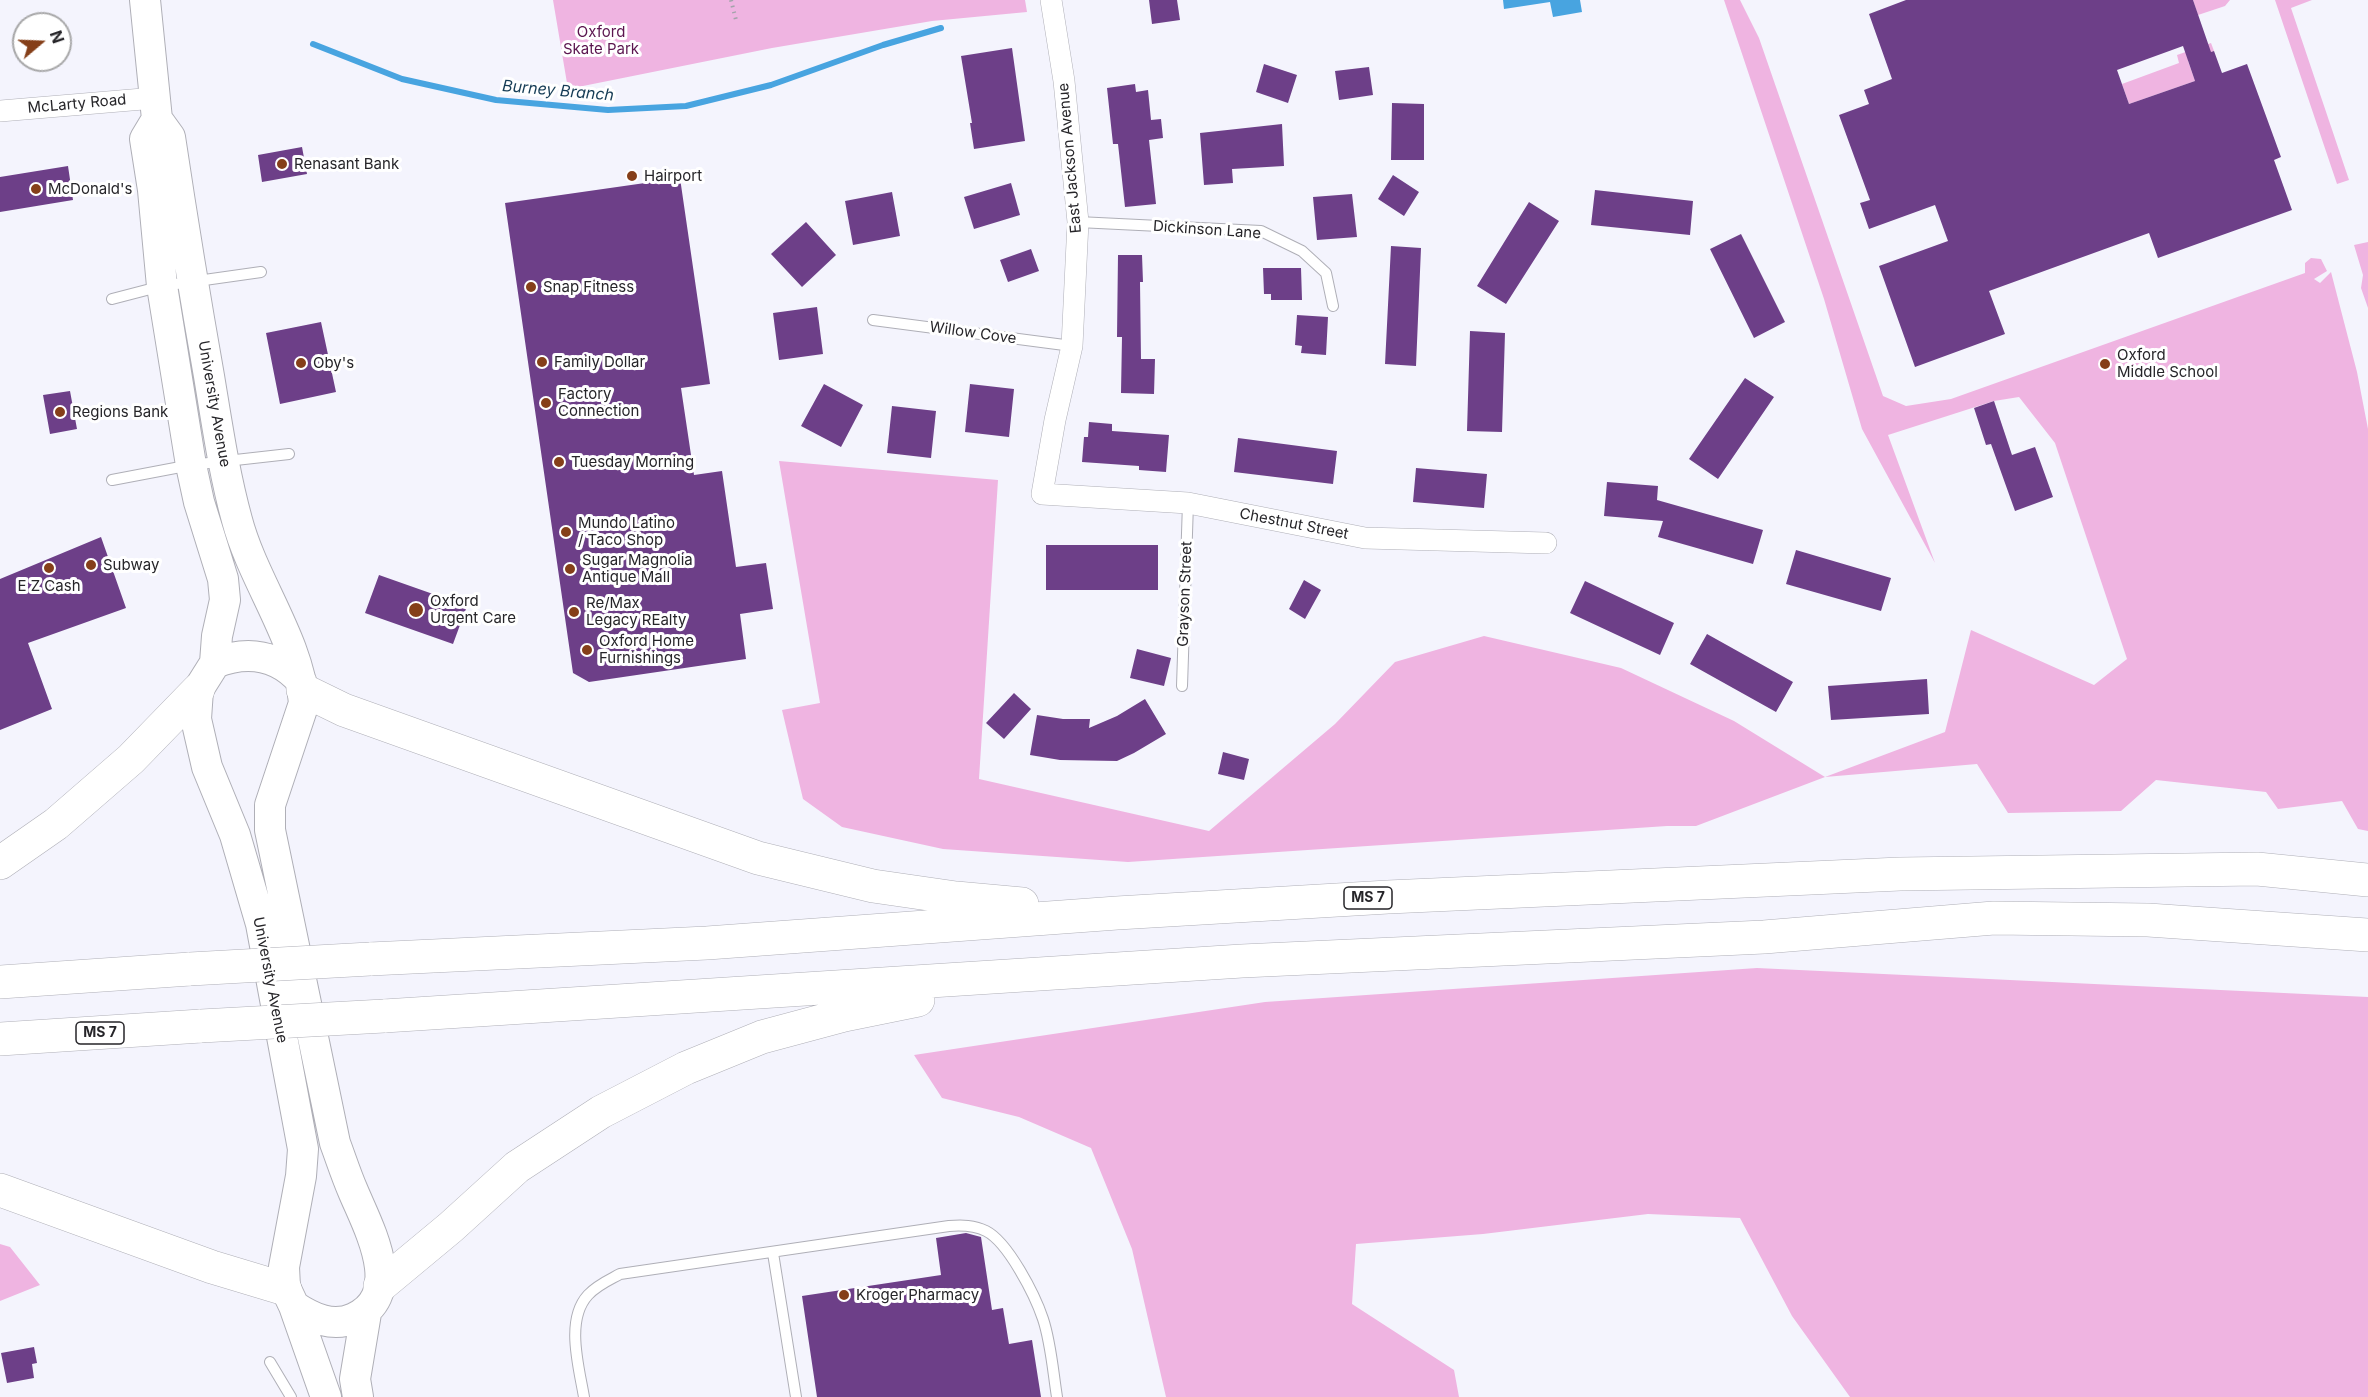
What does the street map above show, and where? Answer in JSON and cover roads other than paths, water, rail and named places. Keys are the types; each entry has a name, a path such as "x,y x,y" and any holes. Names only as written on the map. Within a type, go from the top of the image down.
{"highway":[{"path":"0,864 57,824 131,759 206,676"},
{"path":"302,686 354,714 758,858 873,886 956,898 1117,913"},
{"name":"MS 7","path":"0,982 370,959 707,943 1117,913 1400,896 1900,874 2257,869 2368,880"},
{"name":"MS 7","path":"0,1039 1034,976 1242,961 1764,937 1994,918 2148,920 2368,935"},
{"path":"373,1299 517,1167 601,1113 686,1068 762,1037 834,1018 1034,976"},
{"path":"0,1190 212,1267 290,1298"}],"main road":[{"name":"University Avenue","path":"145,0 156,108 170,138 224,461 237,522 302,686 304,703 270,805 270,830 335,1143 351,1188 372,1234 380,1262 355,1379 358,1397"},
{"name":"University Avenue","path":"156,108 146,139 162,286 191,465 199,502 223,579 225,600 196,719 207,766 235,835 261,924 303,1149 301,1176 284,1268 290,1298 326,1397"},
{"path":"206,676 231,657 251,656 278,661 291,670 302,686"},
{"path":"290,1298 308,1315 326,1322 347,1321 373,1299"}],"street":[{"name":"East Jackson Avenue","path":"1042,494 1055,420 1072,346 1078,222 1064,81 1051,0"},
{"name":"McLarty Road","path":"0,111 156,108"},
{"name":"Chestnut Street","path":"1042,494 1188,503 1365,538 1546,543"}],"lane":[{"name":"Dickinson Lane","path":"1078,222 1261,231 1302,251 1326,273 1333,306"},
{"path":"112,299 162,286 261,272"},
{"name":"Willow Cove","path":"873,320 1072,346"},
{"path":"112,480 191,465 289,454"},
{"name":"Grayson Street","path":"1182,686 1188,503"},
{"path":"584,1397 574,1335 579,1314 586,1297 599,1285 620,1274 949,1226 970,1225 985,1230 1002,1242 1017,1265 1043,1319 1057,1397"},
{"path":"773,1253 796,1397"},
{"path":"270,1362 291,1397"}],"water":[{"path":"1503,0 1580,0 1582,12 1553,17 1550,2 1504,9"}],"waterway":[{"name":"Burney Branch","path":"313,44 402,79 496,100 608,110 686,106 771,85 883,45 941,28"}],"place":[{"name":"Renasant Bank","path":"282,164"},
{"name":"Hairport","path":"632,176"},
{"name":"McDonald's","path":"36,189"},
{"name":"Snap Fitness","path":"531,287"},
{"name":"Family Dollar","path":"542,362"},
{"name":"Oby's","path":"301,363"},
{"name":"Oxford Middle School","path":"2105,364"},
{"name":"Factory Connection","path":"546,403"},
{"name":"Regions Bank","path":"60,412"},
{"name":"Tuesday Morning","path":"559,462"},
{"name":"Mundo Latino / Taco Shop","path":"566,532"},
{"name":"Subway","path":"91,565"},
{"name":"E Z Cash","path":"49,568"},
{"name":"Sugar Magnolia Antique Mall","path":"570,569"},
{"name":"Oxford Urgent Care","path":"416,610"},
{"name":"Re/Max Legacy REalty","path":"574,612"},
{"name":"Oxford Home Furnishings","path":"587,650"},
{"name":"Kroger Pharmacy","path":"844,1295"}],"park label":[{"name":"Oxford Skate Park","path":"601,40"}]}
